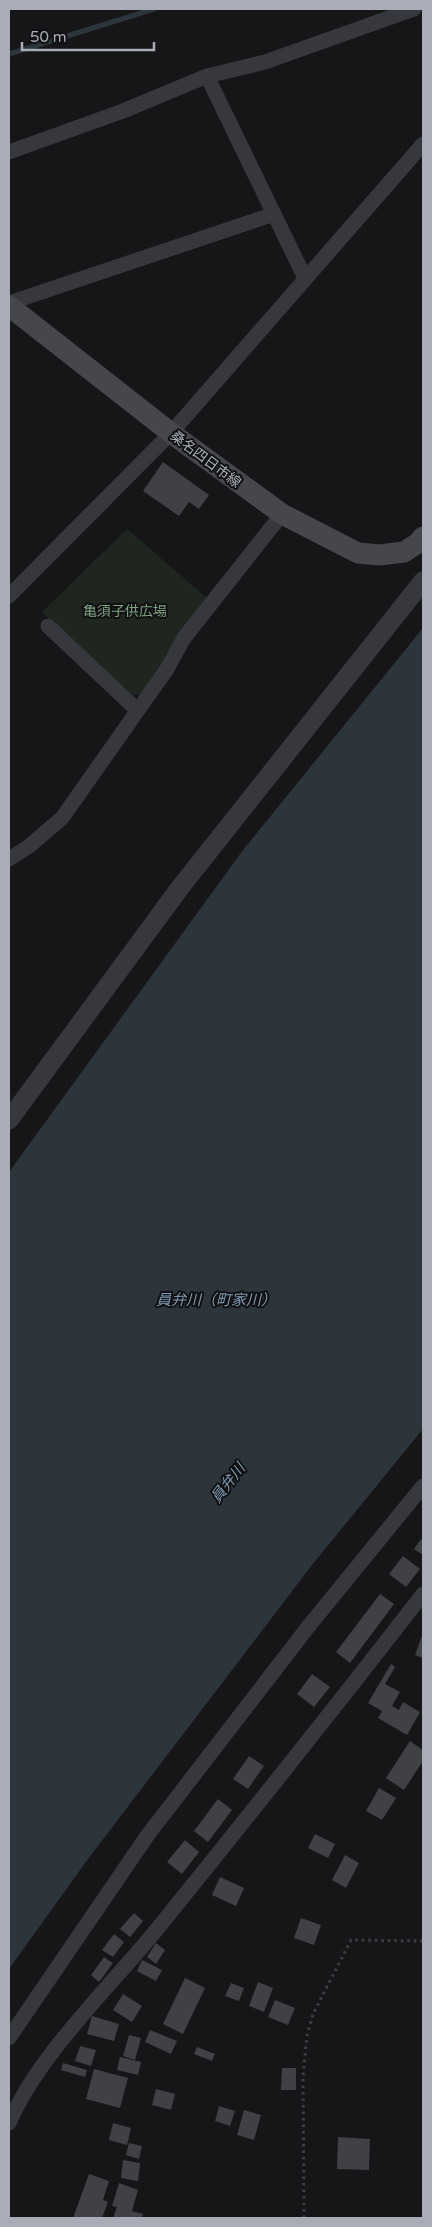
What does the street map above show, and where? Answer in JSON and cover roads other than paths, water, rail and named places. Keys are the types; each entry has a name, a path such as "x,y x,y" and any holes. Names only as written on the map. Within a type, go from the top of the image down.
{"main road":[{"name":"桑名四日市線","path":"9,305 170,433 282,514 358,553 379,555 404,552 418,544 423,537"}],"street":[{"path":"9,152 123,112 206,76 265,62 414,9"},
{"path":"206,76 305,278"},
{"path":"9,596 170,433 423,144"},
{"path":"9,305 274,214"},
{"path":"9,859 28,847 62,818 167,669 184,638 282,514"},
{"path":"9,1120 179,889 423,581"},
{"path":"48,626 137,710"},
{"path":"9,2038 147,1836 308,1627 423,1486"},
{"path":"9,2123 16,2105 73,2028 156,1930 423,1594"}],"water":[{"name":"員弁川（町家川）","path":"423,628 423,1429 312,1565 88,1859 9,1969 9,1172 243,850"}],"waterway":[{"path":"9,54 154,9"}],"park label":[{"name":"亀須子供広場","path":"125,611"}],"water label":[{"name":"員弁川","path":"228,1483"}]}
